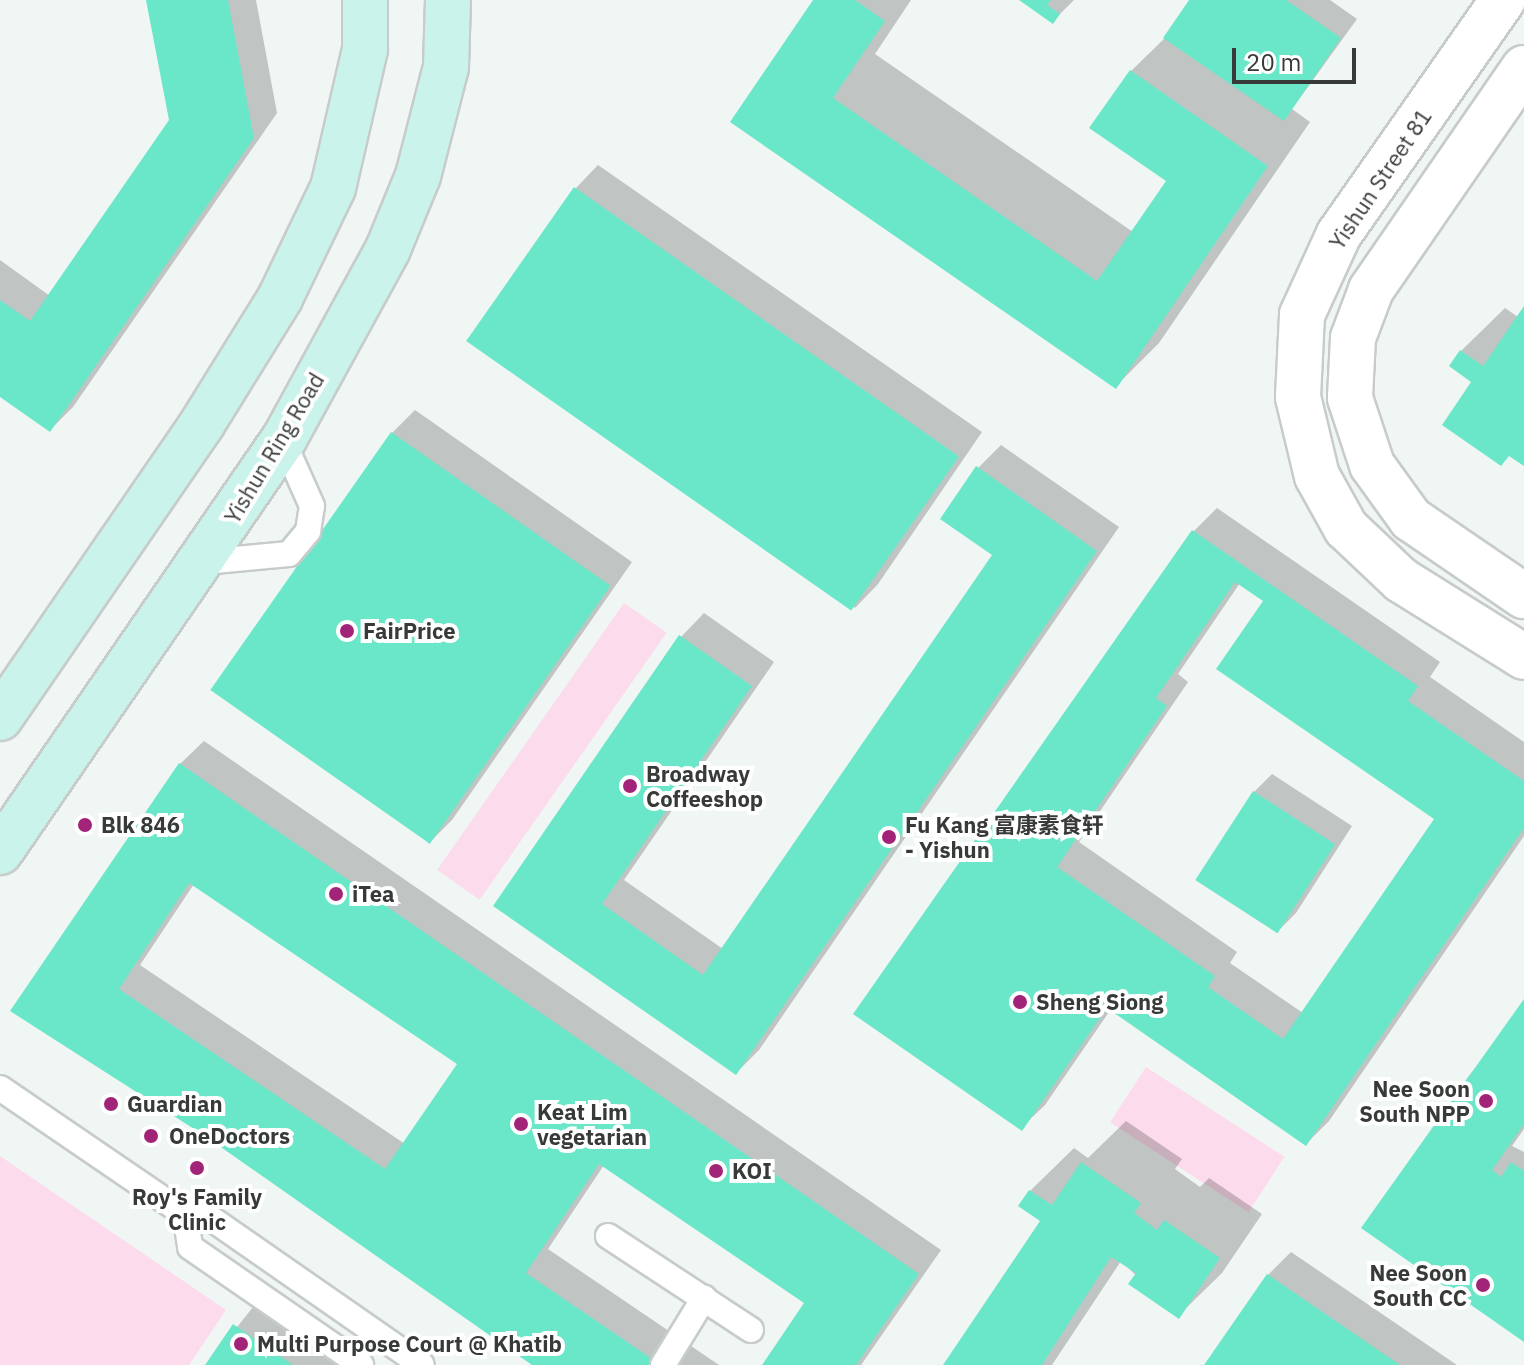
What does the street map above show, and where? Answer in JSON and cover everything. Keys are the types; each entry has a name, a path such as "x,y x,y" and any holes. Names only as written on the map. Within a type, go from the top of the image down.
{"main road":[{"path":"0,718 202,424 280,298 333,188 365,49 365,0"},
{"name":"Yishun Ring Road","path":"0,852 204,562 283,441 388,249 418,176 446,67 448,0"}],"street":[{"name":"Yishun Street 81","path":"1503,0 1339,234 1302,315 1298,397 1317,476 1346,528 1401,580 1524,657"},
{"path":"1524,68 1371,290 1353,338 1350,398 1372,465 1411,519 1524,596"}],"lane":[{"path":"204,562 289,554 308,531 312,506 283,441"},
{"path":"0,1088 185,1214 209,1217 422,1365"},
{"path":"185,1214 190,1247 361,1365"},
{"path":"608,1236 751,1330"},
{"path":"663,1365 704,1298"}],"shaded area":[{"path":"624,603 667,633 480,900 437,870"},
{"path":"1146,1067 1284,1157 1248,1212 1110,1122"},
{"path":"0,1156 226,1310 189,1365 0,1365"}],"building":[{"path":"146,0 228,0 254,138 50,432 0,397 0,300 30,321 169,120"},
{"path":"813,0 855,0 885,21 833,98 1097,281 1166,181 1089,128 1130,70 1268,166 1116,389 730,122"},
{"path":"1019,0 1051,0 1047,5 1060,14 1053,24"},
{"path":"1189,0 1286,0 1341,38 1284,121 1163,38"},
{"path":"574,187 959,457 851,611 466,341"},
{"path":"1524,306 1524,466 1509,456 1501,466 1442,425 1471,382 1449,366 1460,350 1483,366"},
{"path":"391,432 611,586 430,844 210,690"},
{"path":"976,466 1097,551 736,1075 493,906 679,635 752,686 602,904 703,975 992,555 940,519"},
{"path":"1192,530 1418,686 1408,701 1524,781 1524,828 1306,1146 1107,1008 1022,1131 853,1014","holes":["1235,582 1263,601 1216,669 1434,819 1283,1039 1208,987 1215,976 1057,867 1167,706 1156,698"]},
{"path":"179,763 919,1274 856,1365 762,1365 804,1303 599,1164 526,1273 661,1365 532,1365 205,1136 10,1011","holes":["189,883 457,1064 385,1169 119,989"]},
{"path":"1253,791 1335,844 1277,933 1195,880"},
{"name":"Nee Soon South CC","path":"1524,999 1524,1124 1492,1170 1501,1177 1511,1162 1524,1171 1524,1342 1361,1228"},
{"path":"1081,1162 1141,1203 1134,1213 1157,1230 1164,1220 1220,1258 1179,1319 1128,1284 1136,1273 1111,1257 1042,1365 943,1365 1040,1221 1018,1206 1029,1190 1052,1205"},
{"path":"1267,1274 1400,1365 1204,1365"},
{"name":"Multi Purpose Court @ Khatib","path":"233,1324 293,1365 205,1365"}],"place":[{"name":"FairPrice","path":"347,631"},
{"name":"Broadway Coffeeshop","path":"630,786"},
{"name":"Blk 846","path":"85,825"},
{"name":"Fu Kang 富康素食轩 - Yishun","path":"889,837"},
{"name":"iTea","path":"336,894"},
{"name":"Sheng Siong","path":"1020,1002"},
{"name":"Nee Soon South NPP","path":"1486,1101"},
{"name":"Guardian","path":"111,1104"},
{"name":"Keat Lim vegetarian","path":"521,1124"},
{"name":"OneDoctors","path":"151,1136"},
{"name":"Roy's Family Clinic","path":"197,1168"},
{"name":"KOI","path":"716,1171"},
{"name":"Nee Soon South CC","path":"1483,1285"},
{"name":"Multi Purpose Court @ Khatib","path":"241,1344"}]}
